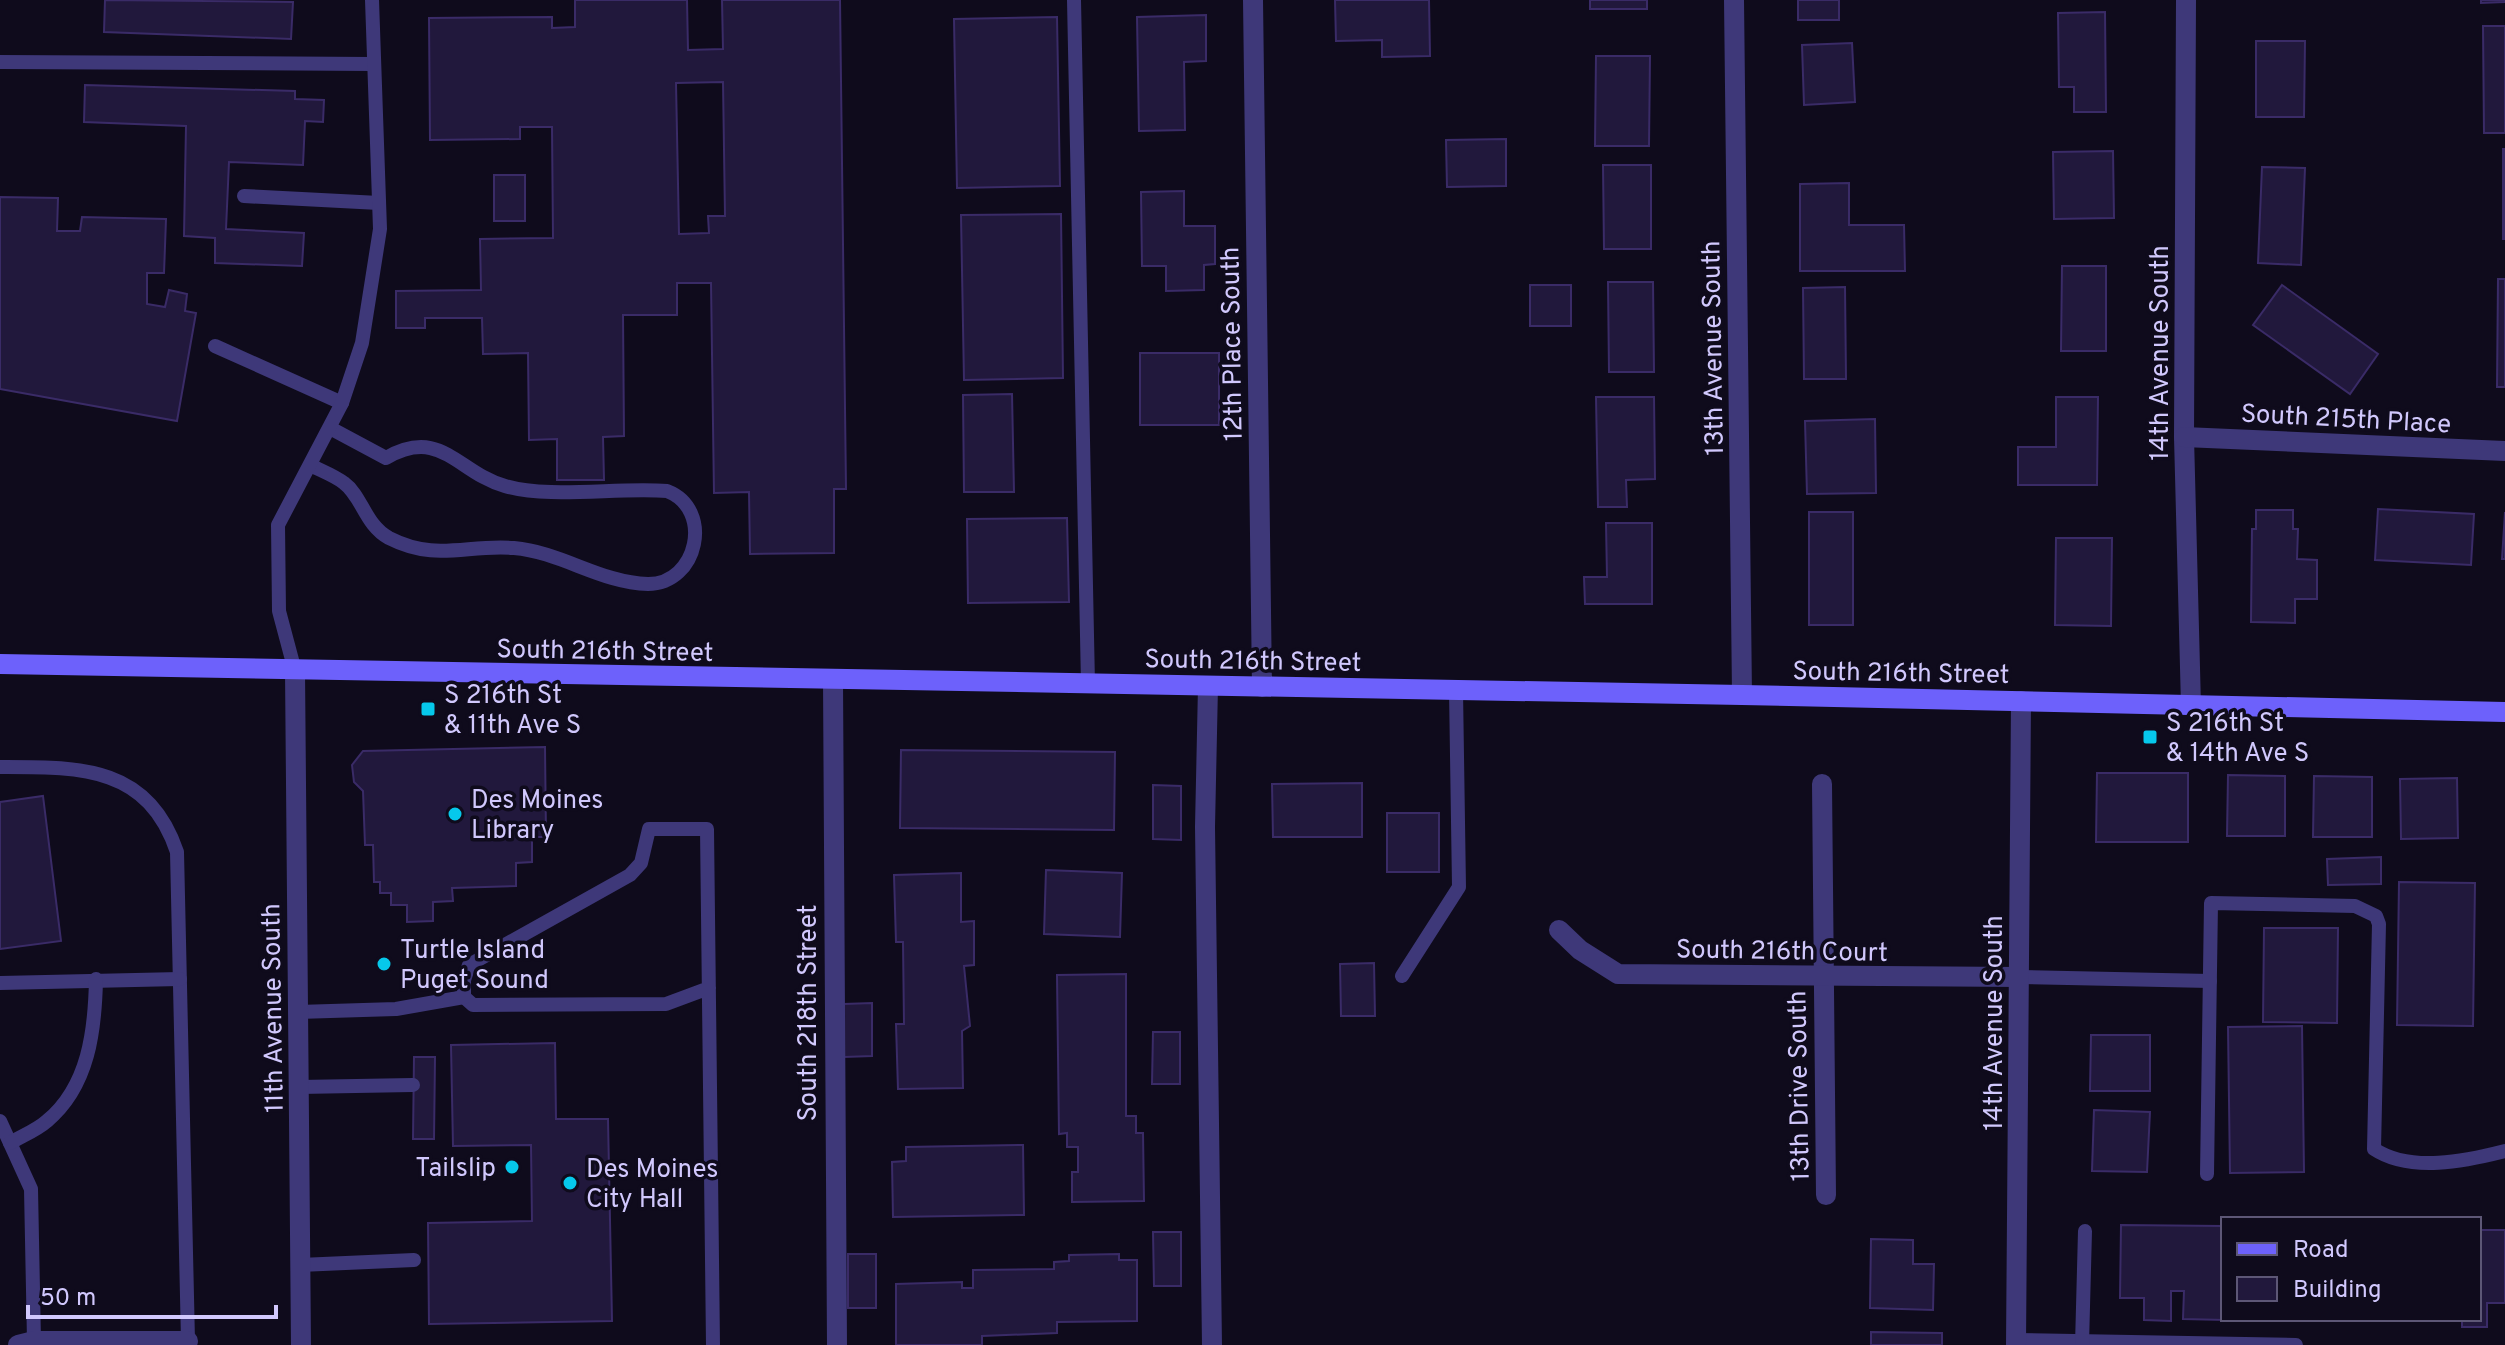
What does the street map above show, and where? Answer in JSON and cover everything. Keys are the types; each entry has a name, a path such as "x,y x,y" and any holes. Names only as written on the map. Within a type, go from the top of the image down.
{"main road":[{"name":"South 216th Street","path":"0,664 2505,712"}],"street":[{"name":"12th Place South","path":"1253,0 1262,687"},
{"name":"13th Avenue South","path":"1734,0 1742,695"},
{"name":"14th Avenue South","path":"2186,0 2184,437 2191,706"},
{"name":"South 215th Place","path":"2184,437 2505,451"},
{"name":"11th Avenue South","path":"295,671 301,1345"},
{"name":"South 218th Street","path":"833,680 837,1345"},
{"path":"1208,686 1205,827 1212,1345"},
{"name":"14th Avenue South","path":"2016,1342 2021,701"},
{"name":"13th Drive South","path":"1822,784 1826,1195"},
{"name":"South 216th Court","path":"1559,930 1589,957 1618,974 2019,977"},
{"path":"26,1343 188,1341"}],"lane":[{"path":"295,671 279,611 278,525 312,466 342,403 362,343 380,229 372,0"},
{"path":"1074,0 1088,684"},
{"path":"0,62 373,64"},
{"path":"244,196 379,203"},
{"path":"215,346 342,403"},
{"path":"312,466 346,484 363,514 385,536 420,552 516,548 618,581 652,584 674,579 686,565 696,540 694,515 680,496 667,491 529,490 503,486 444,452 424,446 403,448 386,458 330,428"},
{"path":"1402,976 1459,887 1456,690"},
{"path":"0,767 54,767 100,773 133,786 154,806 169,828 177,852 188,1341"},
{"path":"709,988 666,1004 473,1005 464,997 464,980 469,965 630,875 641,863 649,829 707,829 709,988 713,1345"},
{"path":"2207,1174 2211,903 2355,906 2368,910 2379,924 2374,1149 2401,1160 2453,1162 2505,1151"},
{"path":"2019,977 2210,981"},
{"path":"10,1143 48,1121 71,1092 85,1065 93,1035 96,979"},
{"path":"0,983 180,979"},
{"path":"298,1012 396,1009 464,997"},
{"path":"299,1087 413,1085"},
{"path":"0,1121 31,1189 26,1343"},
{"path":"2082,1343 2085,1231"},
{"path":"300,1265 414,1260"},
{"path":"2016,1342 2296,1345"}],"building":[{"path":"105,0 293,2 291,39 104,32"},
{"path":"575,0 687,0 688,50 723,49 722,0 840,0 846,489 834,489 834,553 750,554 749,492 714,493 711,283 677,283 677,315 623,315 624,436 603,437 604,480 557,480 557,439 529,440 528,353 483,354 482,318 425,318 425,328 396,328 396,291 481,290 480,239 553,238 552,127 520,127 520,139 430,140 429,18 552,17 552,28 575,27","holes":["723,82 725,216 708,216 709,233 679,234 676,83"]},
{"path":"1335,0 1429,0 1430,56 1382,57 1382,40 1336,41"},
{"path":"1590,0 1647,0 1647,9 1590,9"},
{"path":"1798,0 1839,0 1839,20 1798,20"},
{"path":"2481,0 2505,0 2505,2 2481,3"},
{"path":"2105,12 2106,112 2074,112 2074,87 2059,87 2058,13"},
{"path":"1206,15 1206,61 1184,62 1185,130 1139,131 1137,17"},
{"path":"1057,17 1060,186 957,188 954,19"},
{"path":"2483,26 2505,26 2505,133 2484,133"},
{"path":"2256,41 2305,41 2304,117 2256,117"},
{"path":"1852,43 1855,102 1804,105 1802,45"},
{"path":"1596,56 1650,56 1649,146 1595,146"},
{"path":"85,85 295,91 295,99 324,100 323,122 305,121 303,165 229,162 226,229 304,233 302,266 215,263 215,238 184,236 186,126 84,122"},
{"path":"1506,139 1506,186 1447,187 1446,140"},
{"path":"2505,149 2505,239 2503,239"},
{"path":"2113,151 2114,218 2054,219 2053,152"},
{"path":"1603,165 1651,165 1651,249 1604,249"},
{"path":"2262,167 2305,168 2301,265 2258,263"},
{"path":"494,175 525,175 525,221 494,221"},
{"path":"1849,183 1849,225 1904,225 1905,271 1800,271 1800,184"},
{"path":"1184,191 1184,226 1215,226 1215,264 1204,265 1204,290 1166,291 1166,266 1142,266 1141,192"},
{"path":"0,197 58,198 57,231 80,231 82,217 166,219 164,273 147,273 147,304 165,307 169,290 187,294 185,311 196,313 177,421 0,389"},
{"path":"1061,214 1063,378 964,380 961,215"},
{"path":"2062,266 2106,266 2106,351 2061,351"},
{"path":"2498,279 2505,279 2505,387 2497,387"},
{"path":"1608,282 1653,282 1654,372 1609,372"},
{"path":"1530,285 1571,285 1571,326 1530,326"},
{"path":"2282,285 2378,354 2350,394 2253,325"},
{"path":"1845,287 1846,379 1804,379 1803,288"},
{"path":"1140,353 1219,353 1219,425 1140,425"},
{"path":"1012,394 1014,492 964,492 963,395"},
{"path":"1596,397 1654,397 1655,479 1626,480 1627,507 1598,507"},
{"path":"2056,397 2098,397 2097,485 2018,485 2018,447 2056,447"},
{"path":"1875,419 1876,493 1807,494 1805,421"},
{"path":"2378,509 2474,514 2471,565 2375,560"},
{"path":"2256,510 2293,510 2293,529 2298,529 2297,559 2317,560 2317,599 2295,599 2295,623 2251,622 2252,529 2256,529"},
{"path":"1809,512 1853,512 1853,625 1809,625"},
{"path":"2505,512 2505,559 2502,559"},
{"path":"1067,518 1069,602 968,603 967,519"},
{"path":"1606,523 1652,523 1652,604 1585,604 1584,577 1607,577"},
{"path":"2056,538 2112,538 2111,626 2055,625"},
{"name":"Des Moines Library","path":"545,747 546,837 532,837 532,862 516,863 516,886 452,888 453,901 433,902 433,921 407,922 407,905 391,905 391,893 380,893 380,882 374,882 373,845 365,845 363,791 354,782 352,765 363,751"},
{"path":"901,750 1115,752 1114,830 900,828"},
{"path":"2097,773 2188,773 2188,842 2096,842"},
{"path":"2228,775 2285,776 2285,836 2227,836"},
{"path":"2314,776 2372,777 2372,837 2313,837"},
{"path":"2457,778 2458,838 2401,839 2400,779"},
{"path":"1362,783 1362,837 1273,837 1272,784"},
{"path":"1153,785 1181,786 1181,840 1153,839"},
{"path":"43,796 61,941 0,949 0,802"},
{"path":"1387,813 1439,813 1439,872 1387,872"},
{"path":"2381,857 2381,884 2328,885 2327,859"},
{"path":"1046,870 1122,873 1120,937 1044,934"},
{"path":"961,873 961,922 974,921 974,965 964,966 970,1026 962,1031 963,1088 898,1089 896,1024 904,1024 903,942 896,942 894,875"},
{"path":"2399,882 2475,883 2473,1026 2397,1025"},
{"path":"2264,928 2338,928 2337,1023 2263,1022"},
{"path":"1374,963 1375,1016 1341,1016 1340,964"},
{"path":"1126,974 1126,1116 1136,1116 1136,1133 1143,1133 1144,1201 1072,1202 1072,1172 1078,1172 1078,1147 1067,1147 1067,1133 1059,1134 1057,975"},
{"path":"872,1003 872,1056 844,1057 844,1004"},
{"path":"2302,1026 2304,1172 2230,1173 2228,1027"},
{"path":"1153,1032 1180,1032 1180,1084 1152,1084"},
{"path":"2091,1035 2150,1035 2150,1091 2090,1091"},
{"name":"Des Moines City Hall","path":"555,1043 556,1119 608,1119 612,1321 429,1324 428,1223 532,1221 531,1145 453,1146 451,1045"},
{"path":"414,1057 435,1057 434,1139 413,1139"},
{"path":"2094,1110 2150,1112 2147,1172 2092,1171"},
{"path":"1023,1145 1024,1215 893,1217 892,1162 906,1161 906,1147"},
{"path":"2121,1225 2221,1226 2221,1320 2183,1319 2184,1291 2171,1291 2171,1321 2144,1320 2144,1298 2120,1298"},
{"path":"2481,1230 2505,1230 2505,1303 2487,1303 2487,1327 2462,1327 2462,1321 2481,1321"},
{"path":"1153,1232 1181,1232 1181,1286 1154,1286"},
{"path":"1871,1239 1913,1240 1913,1264 1934,1264 1933,1310 1870,1308"},
{"path":"848,1254 876,1254 876,1308 848,1308"},
{"path":"1119,1254 1119,1260 1137,1260 1137,1321 1057,1322 1057,1333 982,1336 982,1345 896,1345 896,1284 962,1282 962,1288 973,1288 973,1270 1054,1269 1054,1262 1069,1261 1069,1255"},
{"path":"1871,1332 1942,1333 1942,1345 1871,1345"}],"place":[{"name":"S 216th St & 11th Ave S","path":"428,709"},
{"name":"S 216th St & 14th Ave S","path":"2150,737"},
{"name":"Des Moines Library","path":"455,814"},
{"name":"Turtle Island Puget Sound","path":"384,964"},
{"name":"Tailslip","path":"512,1167"},
{"name":"Des Moines City Hall","path":"570,1183"}]}
